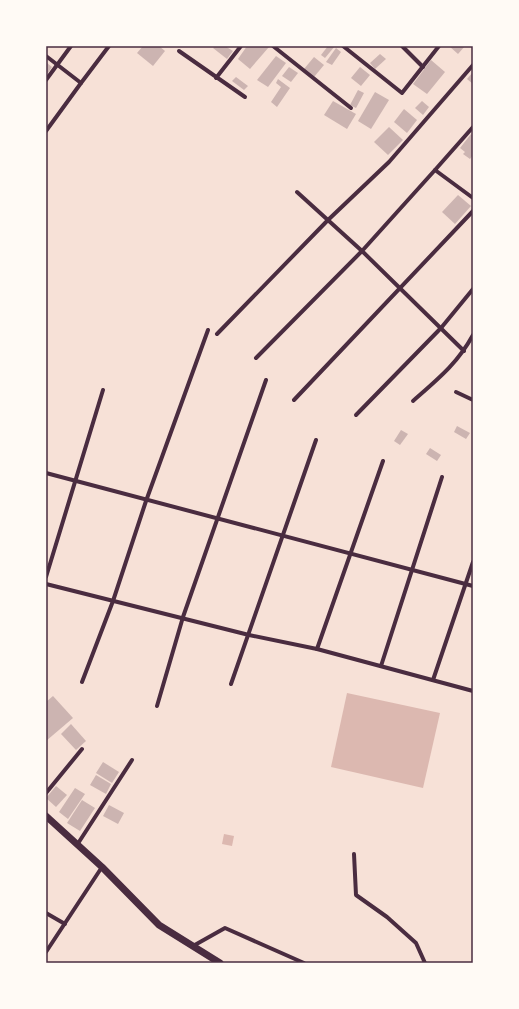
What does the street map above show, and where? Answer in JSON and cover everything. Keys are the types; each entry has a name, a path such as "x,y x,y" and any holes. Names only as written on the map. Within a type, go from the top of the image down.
{"street":[{"path":"46,80 71,46"},
{"path":"46,131 109,46"},
{"path":"216,78 241,46"},
{"path":"273,46 351,108"},
{"path":"343,46 402,93 439,46"},
{"path":"402,46 423,67"},
{"path":"179,51 245,97"},
{"path":"46,56 81,83"},
{"path":"217,334 328,220 389,162 473,65"},
{"path":"256,358 362,252 472,130"},
{"path":"435,170 473,198"},
{"path":"297,192 400,288 464,351"},
{"path":"294,400 473,211"},
{"path":"356,415 441,328 473,289"},
{"path":"82,682 208,330"},
{"path":"413,401 452,367 464,351 473,335"},
{"path":"157,706 183,617 266,380"},
{"path":"46,577 102,390"},
{"path":"456,392 473,399"},
{"path":"231,684 250,635 282,536 316,440"},
{"path":"317,649 382,461"},
{"path":"46,473 146,501 473,586"},
{"path":"381,666 442,477"},
{"path":"433,680 473,562"},
{"path":"46,584 183,617 250,635 317,649 473,691"},
{"path":"46,793 82,749"},
{"path":"77,845 132,760"},
{"path":"46,816 102,867 159,925 220,963"},
{"path":"354,854 356,895 387,918 416,943 425,963"},
{"path":"46,952 102,867"},
{"path":"46,913 65,924"},
{"path":"193,946 225,928 304,963"}],"shaded area":[{"path":"347,693 440,713 423,788 331,767"},
{"path":"224,834 234,836 232,846 222,844"}],"building":[{"path":"143,46 159,46 165,51 153,66 137,53"},
{"path":"215,46 225,46 233,51 227,59 213,48"},
{"path":"247,46 269,47 250,69 238,59"},
{"path":"328,46 335,46 325,58 321,55"},
{"path":"449,46 465,46 458,54"},
{"path":"336,48 341,52 332,65 326,62"},
{"path":"380,54 386,59 375,69 370,63"},
{"path":"276,56 286,63 268,87 257,80"},
{"path":"314,57 324,65 314,77 304,69"},
{"path":"431,60 445,72 427,94 413,84"},
{"path":"47,63 52,67 48,73 46,72"},
{"path":"289,67 298,73 291,82 282,76"},
{"path":"360,67 370,75 361,86 351,78"},
{"path":"473,72 473,84 467,79"},
{"path":"236,77 248,86 244,90 232,81"},
{"path":"278,79 290,88 277,107 271,102 281,87 276,83"},
{"path":"358,90 364,93 356,108 350,105"},
{"path":"375,92 389,100 371,129 358,121"},
{"path":"333,101 356,114 347,129 324,115"},
{"path":"422,101 429,107 423,115 415,108"},
{"path":"404,109 417,120 407,133 394,122"},
{"path":"389,127 403,140 388,155 374,142"},
{"path":"471,134 473,136 473,155 470,159 463,154 465,152 460,148"},
{"path":"458,195 471,206 455,224 442,212"},
{"path":"457,426 470,433 466,439 454,432"},
{"path":"401,430 408,434 400,445 394,441"},
{"path":"430,448 441,455 437,461 426,454"},
{"path":"53,696 73,718 46,741 46,702"},
{"path":"71,724 86,741 76,750 61,734"},
{"path":"103,762 119,772 112,783 96,773"},
{"path":"96,775 111,784 106,794 90,785"},
{"path":"56,786 67,795 56,807 46,798"},
{"path":"75,788 85,794 68,819 59,812"},
{"path":"82,800 95,808 80,831 67,823"},
{"path":"109,805 124,813 118,824 103,816"}]}
